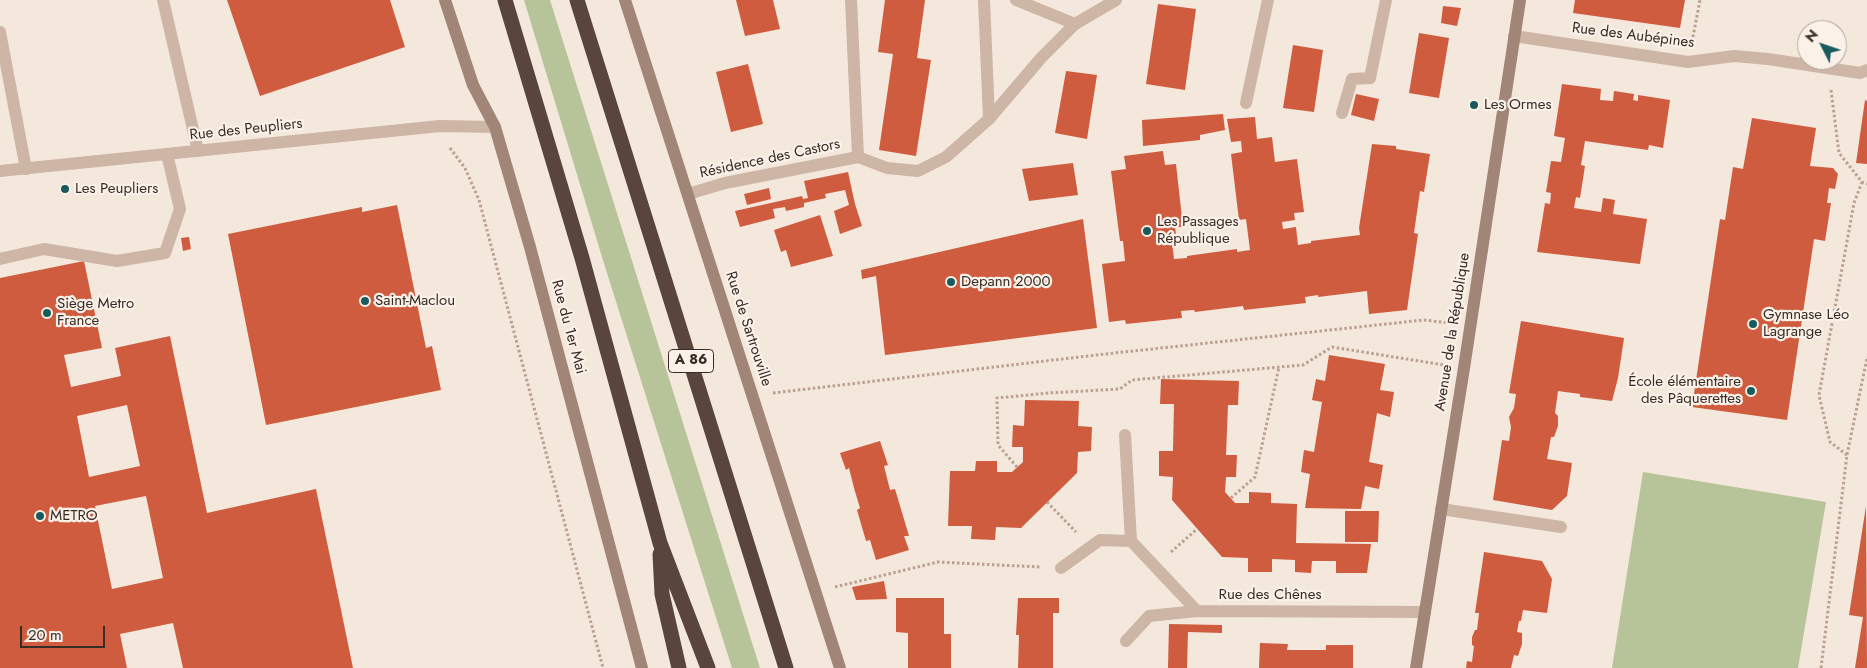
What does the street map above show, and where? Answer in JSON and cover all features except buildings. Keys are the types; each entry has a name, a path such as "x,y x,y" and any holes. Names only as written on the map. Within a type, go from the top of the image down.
{"highway":[{"path":"505,0 582,258 660,543 708,668"},
{"name":"A 86","path":"577,0 786,668"},
{"path":"660,543 662,594 679,668"}],"main road":[{"name":"Rue du 1er Mai","path":"446,0 473,85 495,128 530,247 642,668"},
{"name":"Rue de Sartrouville","path":"625,0 840,668"},
{"name":"Avenue de la République","path":"1416,668 1520,0"}],"street":[{"path":"163,0 198,151"},
{"name":"Résidence des Castors","path":"851,0 858,157"},
{"path":"984,0 989,119"},
{"path":"1016,0 1074,24"},
{"name":"Résidence des Castors","path":"688,194 725,183 858,157 888,168 918,171 946,157 989,119 1041,58 1074,24 1116,0"},
{"path":"1246,103 1268,0"},
{"path":"1342,113 1352,78 1370,78 1386,0"},
{"path":"0,32 26,169"},
{"name":"Rue des Aubépines","path":"1514,36 1688,62 1734,56 1860,72 1867,70"},
{"name":"Rue des Peupliers","path":"0,171 440,126 495,128"},
{"path":"0,259 44,250 117,261 165,253 180,209 167,154"},
{"path":"1125,435 1131,541 1198,611"},
{"path":"1441,509 1561,527"},
{"path":"1062,568 1100,540 1131,541"},
{"name":"Rue des Chênes","path":"1126,641 1149,616 1198,611 1425,612"}],"path":[{"path":"1688,62 1700,0"},
{"path":"1834,99 1839,153 1862,182 1867,184"},
{"path":"440,126 447,144 465,168 479,200 603,668"},
{"path":"1847,455 1830,442 1819,395 1854,203 1862,182"},
{"path":"753,395 1424,320 1470,325"},
{"path":"1017,467 998,445 997,398 1048,393 1120,390 1132,380 1303,365 1332,347 1464,368"},
{"path":"1821,668 1847,455 1867,358"},
{"path":"1231,498 1255,477 1279,367"},
{"path":"1047,502 1090,547"},
{"path":"1156,566 1197,529"},
{"path":"815,592 938,562 1062,568"}],"green space":[{"path":"524,0 550,0 760,668 732,668 606,270"},
{"path":"1643,472 1826,502 1798,668 1612,668"}],"place":[{"name":"Les Ormes","path":"1474,105"},
{"name":"Les Peupliers","path":"65,189"},
{"name":"Les Passages République","path":"1147,231"},
{"name":"Depann 2000","path":"951,282"},
{"name":"Saint-Maclou","path":"365,301"},
{"name":"Siège Metro France","path":"47,313"},
{"name":"Gymnase Léo Lagrange","path":"1753,324"},
{"name":"École élémentaire des Pâquerettes","path":"1751,391"},
{"name":"METRO","path":"40,516"}]}
